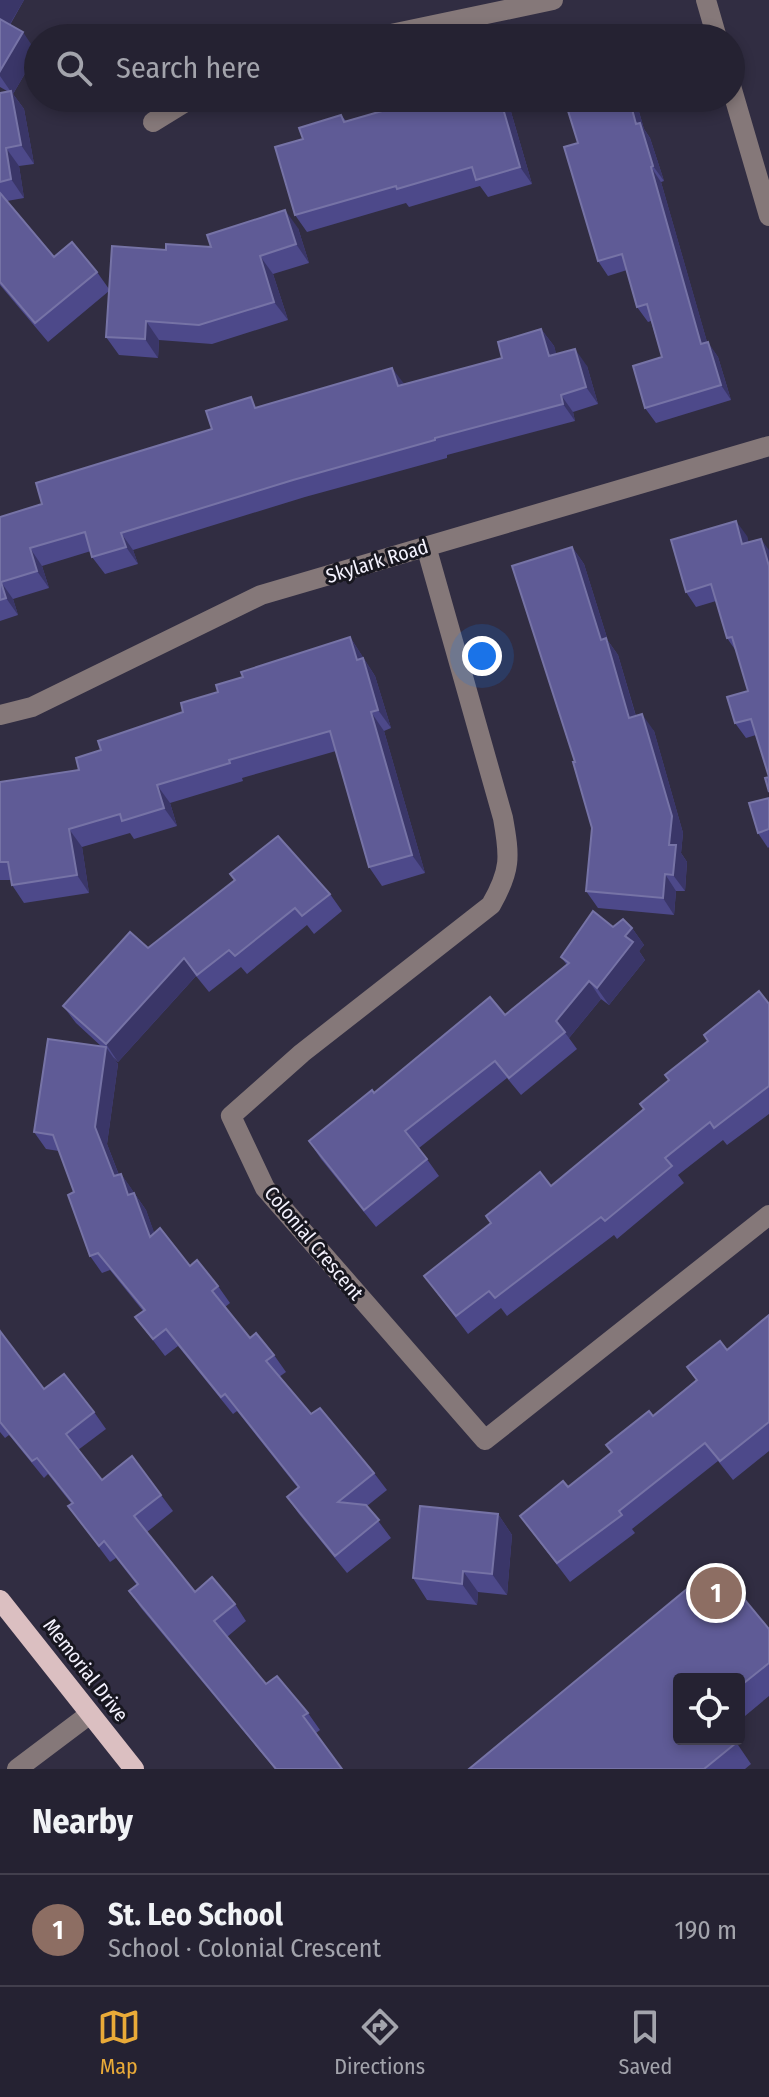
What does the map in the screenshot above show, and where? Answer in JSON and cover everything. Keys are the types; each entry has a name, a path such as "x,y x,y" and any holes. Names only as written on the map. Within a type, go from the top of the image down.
{"main road":[{"name":"Memorial Drive","path":"0,1600 134,1769"}],"street":[{"path":"439,24 553,0"},
{"path":"706,0 713,24"},
{"path":"153,122 169,112"},
{"path":"739,112 769,216"},
{"name":"Skylark Road","path":"0,715 32,707 261,595 769,446"},
{"name":"Colonial Crescent","path":"426,546 503,818 509,854 505,882 491,905 302,1053 231,1116 265,1188 485,1440 769,1215"},
{"path":"17,1769 90,1714"}],"building":[{"path":"0,19 23,32 0,71"},
{"path":"11,91 21,145 6,148 11,179 0,182 0,93"},
{"path":"379,112 504,112 520,167 476,180 472,167 295,215 275,147 303,139 299,128 341,115 344,122"},
{"path":"568,112 633,112 636,124 640,123 701,344 708,342 721,385 645,408 633,366 662,357 647,304 637,307 622,254 598,261 564,147 578,143"},
{"path":"0,193 54,257 72,242 97,272 35,323 0,282"},
{"path":"285,210 296,244 260,256 274,302 199,325 146,321 145,339 106,337 112,246 166,250 166,244 211,247 207,235"},
{"path":"541,329 549,356 575,349 586,387 561,395 563,404 435,438 121,533 126,547 92,557 85,532 30,548 37,571 1,582 6,598 0,600 0,517 42,504 36,483 212,429 206,411 251,397 255,408 392,368 398,386 502,358 498,342"},
{"path":"736,521 742,544 761,539 769,566 769,777 751,719 735,723 727,697 748,691 732,637 727,638 711,584 686,592 671,540"},
{"path":"572,547 601,640 606,638 629,718 642,714 672,816 669,845 676,845 673,875 665,874 663,898 586,891 592,828 575,762 512,566"},
{"path":"350,637 357,660 363,658 378,710 371,712 412,855 369,867 330,731 229,760 230,763 157,785 164,808 122,821 120,814 69,829 77,875 12,885 8,862 0,862 0,782 79,770 76,758 101,750 98,741 183,712 181,703 218,692 216,685 243,677 241,672"},
{"path":"769,798 769,829 758,833 749,803"},
{"path":"278,836 330,894 302,916 295,908 235,956 229,950 197,975 184,958 106,1044 63,1006 130,932 148,948 235,880 230,874"},
{"path":"593,911 613,927 623,919 632,928 625,936 633,942 597,988 589,981 556,1021 565,1032 509,1078 495,1061 405,1131 427,1159 364,1210 309,1141 372,1090 374,1093 490,997 505,1015 569,963 561,957"},
{"path":"759,991 769,1004 769,1086 714,1128 710,1122 665,1158 672,1166 605,1221 601,1217 495,1298 489,1291 456,1316 424,1276 491,1223 486,1216 540,1172 551,1186 644,1109 640,1104 669,1080 665,1075 708,1041 704,1035"},
{"path":"48,1039 106,1047 95,1127 114,1176 121,1174 128,1195 134,1193 150,1237 160,1228 190,1266 197,1260 218,1286 212,1291 250,1338 256,1333 274,1355 266,1361 311,1414 320,1408 374,1473 338,1502 366,1505 379,1520 335,1556 287,1497 299,1487 225,1394 221,1397 166,1329 153,1339 135,1317 145,1310 98,1253 90,1256 68,1195 74,1192 53,1135 34,1132"},
{"path":"769,1315 769,1422 720,1461 705,1443 619,1511 622,1515 557,1563 520,1516 563,1481 568,1487 612,1452 606,1445 649,1411 653,1416 697,1380 687,1367 720,1341 727,1350"},
{"path":"0,1331 44,1389 64,1374 94,1412 66,1434 102,1480 132,1456 161,1495 134,1516 195,1592 212,1577 235,1604 214,1621 266,1684 277,1676 308,1713 303,1716 342,1769 276,1769 129,1591 138,1584 104,1541 99,1546 68,1506 73,1503 37,1458 32,1461 0,1422"},
{"path":"420,1506 498,1514 492,1574 463,1571 462,1584 413,1578"},
{"path":"716,1565 769,1629 769,1663 745,1682 745,1673 673,1673 673,1745 734,1745 704,1769 469,1769"}],"place":[{"name":"St. Leo School","path":"716,1593"}]}
